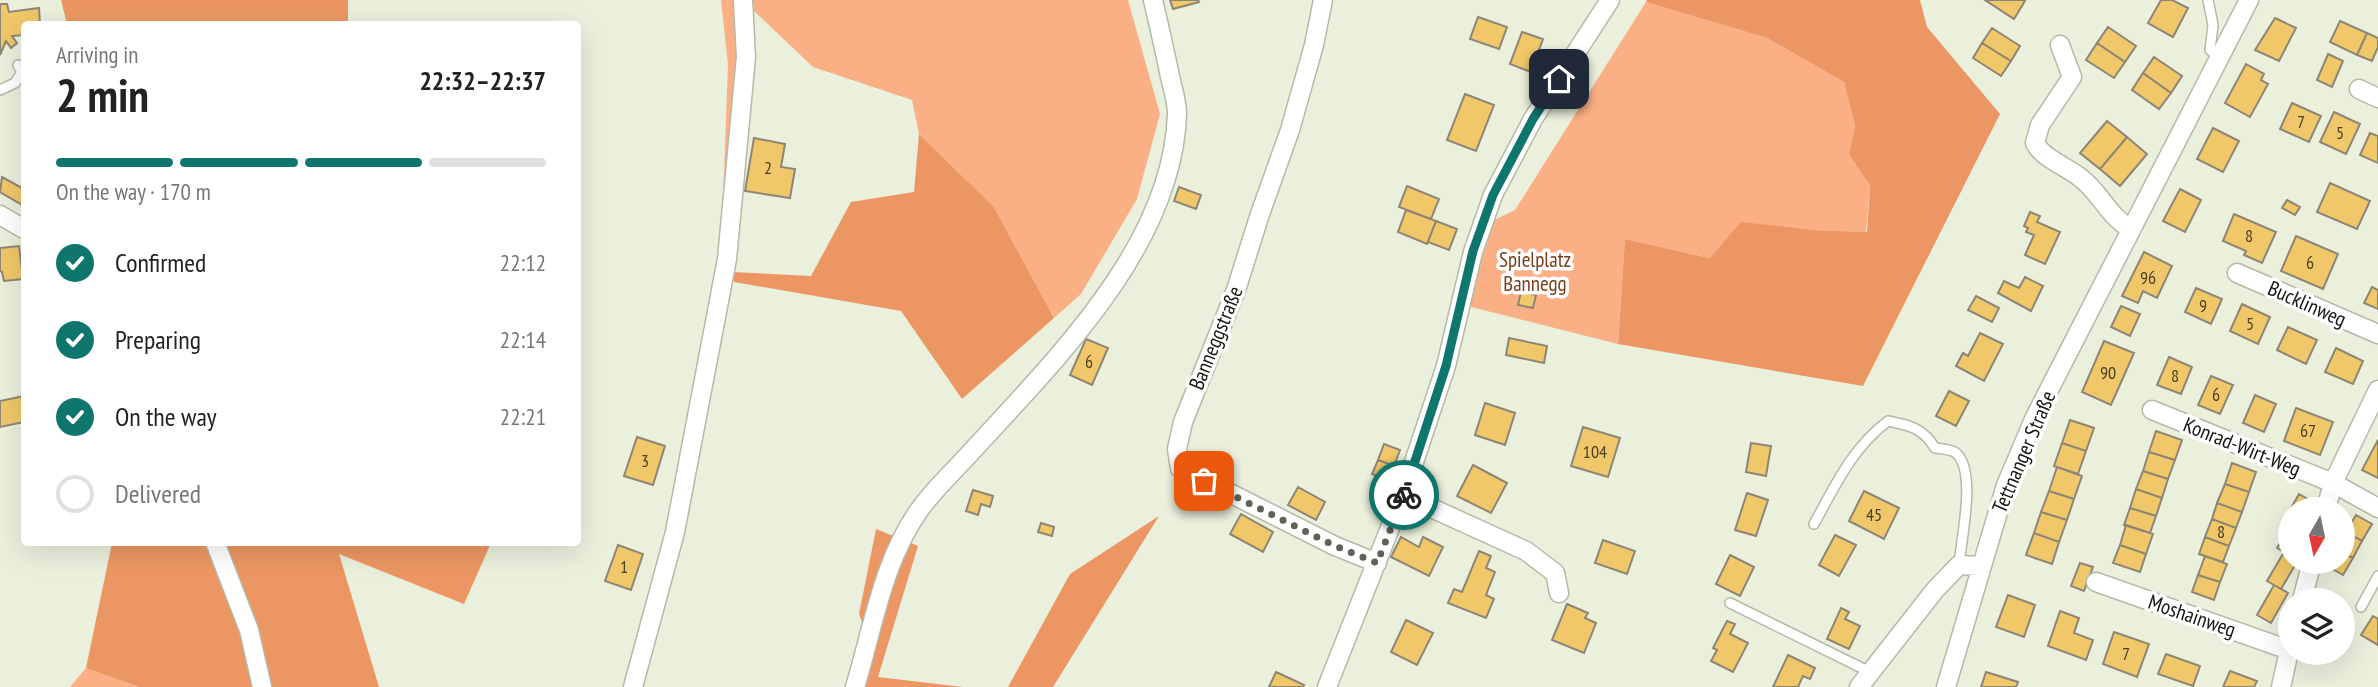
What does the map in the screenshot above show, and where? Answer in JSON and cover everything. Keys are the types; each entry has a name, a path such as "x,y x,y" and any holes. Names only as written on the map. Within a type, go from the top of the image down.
{"street":[{"path":"633,687 675,532 727,259 746,57 743,0"},
{"path":"855,687 880,596 896,552 920,509 1079,333 1103,301 1142,235 1163,186 1173,153 1177,111 1153,0"},
{"name":"Banneggstraße","path":"1323,0 1314,45 1290,130 1236,290 1183,422 1177,449 1180,468 1335,546 1377,563"},
{"path":"1327,687 1404,495 1446,366 1473,251 1493,195 1533,119 1610,0"},
{"name":"Tettnanger Straße","path":"1946,687 2006,485 2035,417 2249,0"},
{"path":"2060,45 2072,77 2040,125 2035,143 2039,151 2083,179 2119,222 2131,229"},
{"path":"2359,89 2378,98"},
{"path":"0,215 21,227"},
{"name":"Bucklinweg","path":"2237,273 2378,334"},
{"path":"2329,497 2333,483 2378,390"},
{"name":"Konrad-Wirt-Weg","path":"2152,410 2333,483 2378,508"},
{"path":"1404,495 1526,551 1555,573 1559,593"},
{"path":"217,546 249,631 262,687"},
{"path":"1861,682 1935,590 1959,565 1981,566"},
{"name":"Moshainweg","path":"2096,582 2278,642"},
{"path":"2281,687 2286,665"}],"lane":[{"path":"2208,0 2213,25 2210,50 2219,58"},
{"path":"18,65 21,70"},
{"path":"0,90 15,83 21,74"},
{"name":"Tettnanger Straße","path":"1814,524 1844,470 1868,436 1888,421 1914,425 1929,437 1935,448 1954,451 1962,460 1968,485 1959,565"},
{"path":"2361,607 2378,576"},
{"path":"1730,603 1861,682"}],"green space":[{"path":"721,0 737,0 739,50 722,227 728,65"},
{"path":"752,0 1128,0 1160,114 1137,199 1081,294 1054,318 994,207 919,134 912,100 813,67 753,10"},
{"name":"Spielplatz Bannegg","path":"1646,2 1767,38 1844,82 1855,126 1849,154 1870,186 1866,232 1813,230 1711,258 1625,239 1618,344 1467,306 1477,262 1494,220 1515,210"},
{"path":"86,668 139,687 70,687"}],"shaded area":[{"path":"61,0 348,0 348,21 66,21"},
{"path":"1920,0 1927,27 2000,114 1863,386 1618,344 1625,239 1710,258 1741,222 1813,230 1867,232 1870,186 1849,154 1855,126 1844,82 1767,38 1646,2"},
{"path":"919,134 994,207 1054,318 962,399 901,311 734,282 732,272 811,276 851,202 914,192"},
{"path":"1159,516 1053,687 1008,687 1070,574"},
{"path":"876,529 918,546 878,677 963,687 860,687 866,633 859,614"},
{"path":"111,546 490,546 464,604 339,554 379,687 139,687 86,668"}],"building":[{"path":"1170,0 1198,0 1199,2 1173,9"},
{"path":"1985,0 2023,0 2025,1 2014,19"},
{"path":"2161,0 2172,0 2188,8 2173,37 2148,23"},
{"path":"0,4 7,4 9,12 39,8 40,21 21,21 21,35 12,36 17,43 11,48 6,41 0,55"},
{"path":"1478,17 1507,27 1499,49 1470,39"},
{"path":"2275,18 2296,28 2279,61 2255,50"},
{"path":"2340,21 2367,33 2357,55 2330,42"},
{"path":"2108,27 2136,46 2125,62 2097,43"},
{"path":"1992,28 2020,46 2011,61 1982,43"},
{"path":"1522,32 1543,39 1531,72 1510,64"},
{"path":"2367,33 2378,38 2378,47 2372,61 2357,55"},
{"path":"1982,43 2011,61 2001,76 1973,58"},
{"path":"2097,43 2125,62 2114,78 2086,60"},
{"path":"2328,54 2343,61 2332,87 2317,80"},
{"path":"2154,57 2182,76 2171,93 2143,73"},
{"path":"2246,64 2264,74 2261,80 2268,84 2250,117 2225,103"},
{"path":"2143,73 2171,93 2159,109 2132,90"},
{"path":"1465,94 1494,105 1476,151 1447,140"},
{"path":"2292,103 2321,116 2309,142 2280,129"},
{"path":"2334,112 2360,124 2346,154 2320,142"},
{"path":"2107,121 2127,137 2100,169 2080,153"},
{"path":"2213,128 2239,141 2223,172 2197,159"},
{"path":"2370,133 2378,136 2378,163 2360,155"},
{"path":"2127,137 2147,154 2120,186 2100,169"},
{"path":"754,138 785,144 781,167 795,169 790,198 745,191"},
{"path":"2,177 21,187 21,204 0,192"},
{"path":"2330,183 2370,201 2357,229 2317,212"},
{"path":"1407,186 1439,199 1431,219 1399,207"},
{"path":"1179,187 1201,195 1196,209 1174,201"},
{"path":"2180,189 2201,200 2185,232 2163,221"},
{"path":"2287,200 2300,207 2295,215 2282,208"},
{"path":"1406,210 1436,221 1427,244 1398,232"},
{"path":"2030,212 2040,216 2037,222 2060,232 2045,264 2025,255 2034,235 2026,232 2028,228 2024,226"},
{"path":"2234,214 2276,232 2262,263 2244,255 2246,251 2223,241"},
{"path":"1436,221 1457,229 1449,250 1428,242"},
{"path":"2296,236 2338,254 2323,289 2281,271"},
{"path":"19,246 21,279 4,281 0,271 0,248"},
{"path":"2144,252 2172,266 2157,298 2143,291 2138,303 2122,296"},
{"path":"2025,277 2043,286 2031,311 1998,293 2004,281 2019,288"},
{"path":"2372,287 2378,290 2378,309 2364,303"},
{"path":"2196,288 2222,299 2211,324 2185,312"},
{"path":"1521,292 1536,295 1533,308 1518,305"},
{"path":"1976,296 1999,308 1992,322 1968,310"},
{"path":"2242,304 2270,317 2258,344 2230,331"},
{"path":"2121,306 2140,314 2130,336 2111,327"},
{"path":"2288,327 2317,340 2306,364 2277,350"},
{"path":"1980,333 2003,344 1984,381 1956,366 1963,353 1968,356"},
{"path":"1509,338 1547,346 1544,363 1506,355"},
{"path":"1086,339 1108,348 1092,385 1070,375"},
{"path":"2104,341 2134,353 2111,405 2082,392"},
{"path":"2336,348 2363,361 2353,384 2325,372"},
{"path":"2169,357 2192,367 2181,394 2157,385"},
{"path":"2211,376 2233,385 2220,414 2198,405"},
{"path":"1949,391 1969,401 1956,426 1936,416"},
{"path":"2255,395 2276,404 2264,432 2243,423"},
{"path":"21,397 21,423 0,427 0,401"},
{"path":"1485,403 1515,413 1505,445 1475,435"},
{"path":"2296,408 2333,422 2320,455 2284,441"},
{"path":"2070,420 2094,428 2086,451 2062,443"},
{"path":"1583,427 1620,438 1608,477 1571,466"},
{"path":"2156,431 2182,440 2175,460 2149,452"},
{"path":"637,437 665,446 653,485 624,476"},
{"path":"2378,440 2378,478 2362,470"},
{"path":"1751,443 1771,446 1766,476 1746,472"},
{"path":"2062,443 2086,451 2078,474 2054,466"},
{"path":"1384,444 1400,450 1394,466 1378,460"},
{"path":"2149,452 2175,460 2168,479 2143,471"},
{"path":"1378,460 1398,467 1393,482 1372,474"},
{"path":"2232,463 2256,472 2249,492 2225,484"},
{"path":"1473,465 1507,483 1491,513 1457,496"},
{"path":"2057,467 2082,476 2074,499 2049,491"},
{"path":"2143,471 2168,479 2162,498 2136,489"},
{"path":"2225,484 2249,492 2242,512 2217,503"},
{"path":"1298,487 1325,502 1316,520 1288,505"},
{"path":"2136,489 2162,498 2156,516 2130,508"},
{"path":"973,490 993,496 990,507 981,504 978,515 966,511"},
{"path":"1864,491 1899,508 1884,539 1849,521"},
{"path":"2049,491 2074,499 2067,520 2041,512"},
{"path":"1747,493 1768,500 1756,536 1735,530"},
{"path":"2217,503 2242,512 2236,528 2212,519"},
{"path":"2130,508 2156,516 2150,533 2124,525"},
{"path":"2041,512 2067,520 2059,542 2034,533"},
{"path":"1241,514 1273,532 1263,552 1230,534"},
{"path":"2356,515 2372,524 2362,541 2356,538"},
{"path":"2212,519 2236,528 2229,546 2205,537"},
{"path":"1041,523 1054,527 1052,536 1038,532"},
{"path":"2126,525 2153,534 2146,554 2120,545"},
{"path":"2034,533 2059,542 2052,564 2026,555"},
{"path":"1835,535 1856,545 1839,576 1819,565"},
{"path":"1401,537 1419,547 1423,537 1443,547 1429,576 1391,557"},
{"path":"2205,537 2229,546 2223,562 2199,554"},
{"path":"2356,538 2362,541 2356,552"},
{"path":"1603,540 1635,551 1627,574 1595,563"},
{"path":"618,545 643,554 631,590 605,581"},
{"path":"2120,545 2146,554 2140,572 2113,563"},
{"path":"1479,551 1491,556 1486,568 1495,572 1486,595 1494,599 1486,618 1448,603 1454,589 1462,592"},
{"path":"1730,555 1754,567 1740,596 1716,584"},
{"path":"2205,556 2227,564 2220,582 2198,575"},
{"path":"2278,562 2278,574 2290,574 2282,588 2267,581"},
{"path":"2080,563 2093,567 2084,591 2071,586"},
{"path":"2198,575 2220,582 2214,600 2192,592"},
{"path":"2274,585 2279,588 2278,611 2271,623 2257,615"},
{"path":"2008,595 2035,605 2024,637 1996,627"},
{"path":"1567,604 1588,613 1585,618 1596,623 1584,653 1552,640"},
{"path":"1841,608 1849,612 1845,619 1860,626 1849,649 1827,639"},
{"path":"2060,611 2079,618 2074,633 2093,640 2086,660 2048,646"},
{"path":"2373,616 2378,619 2378,645 2361,635"},
{"path":"1406,620 1433,633 1417,665 1391,652"},
{"path":"1727,621 1735,624 1730,634 1748,643 1733,672 1711,661 1717,650 1713,648"},
{"path":"2114,632 2149,644 2137,677 2103,664"},
{"path":"2166,654 2200,666 2193,686 2158,674"},
{"path":"1788,655 1815,668 1810,679 1803,676 1798,687 1773,687"},
{"path":"2230,671 2257,681 2254,687 2223,687"},
{"path":"1276,672 1304,685 1303,687 1269,687"},
{"path":"1986,672 2018,682 2016,687 1981,687"}],"way so far":[{"path":"1204,481 1335,546 1377,563 1404,495"}],"route":[{"path":"1404,495 1446,366 1473,251 1493,195 1533,119 1559,79"}]}
